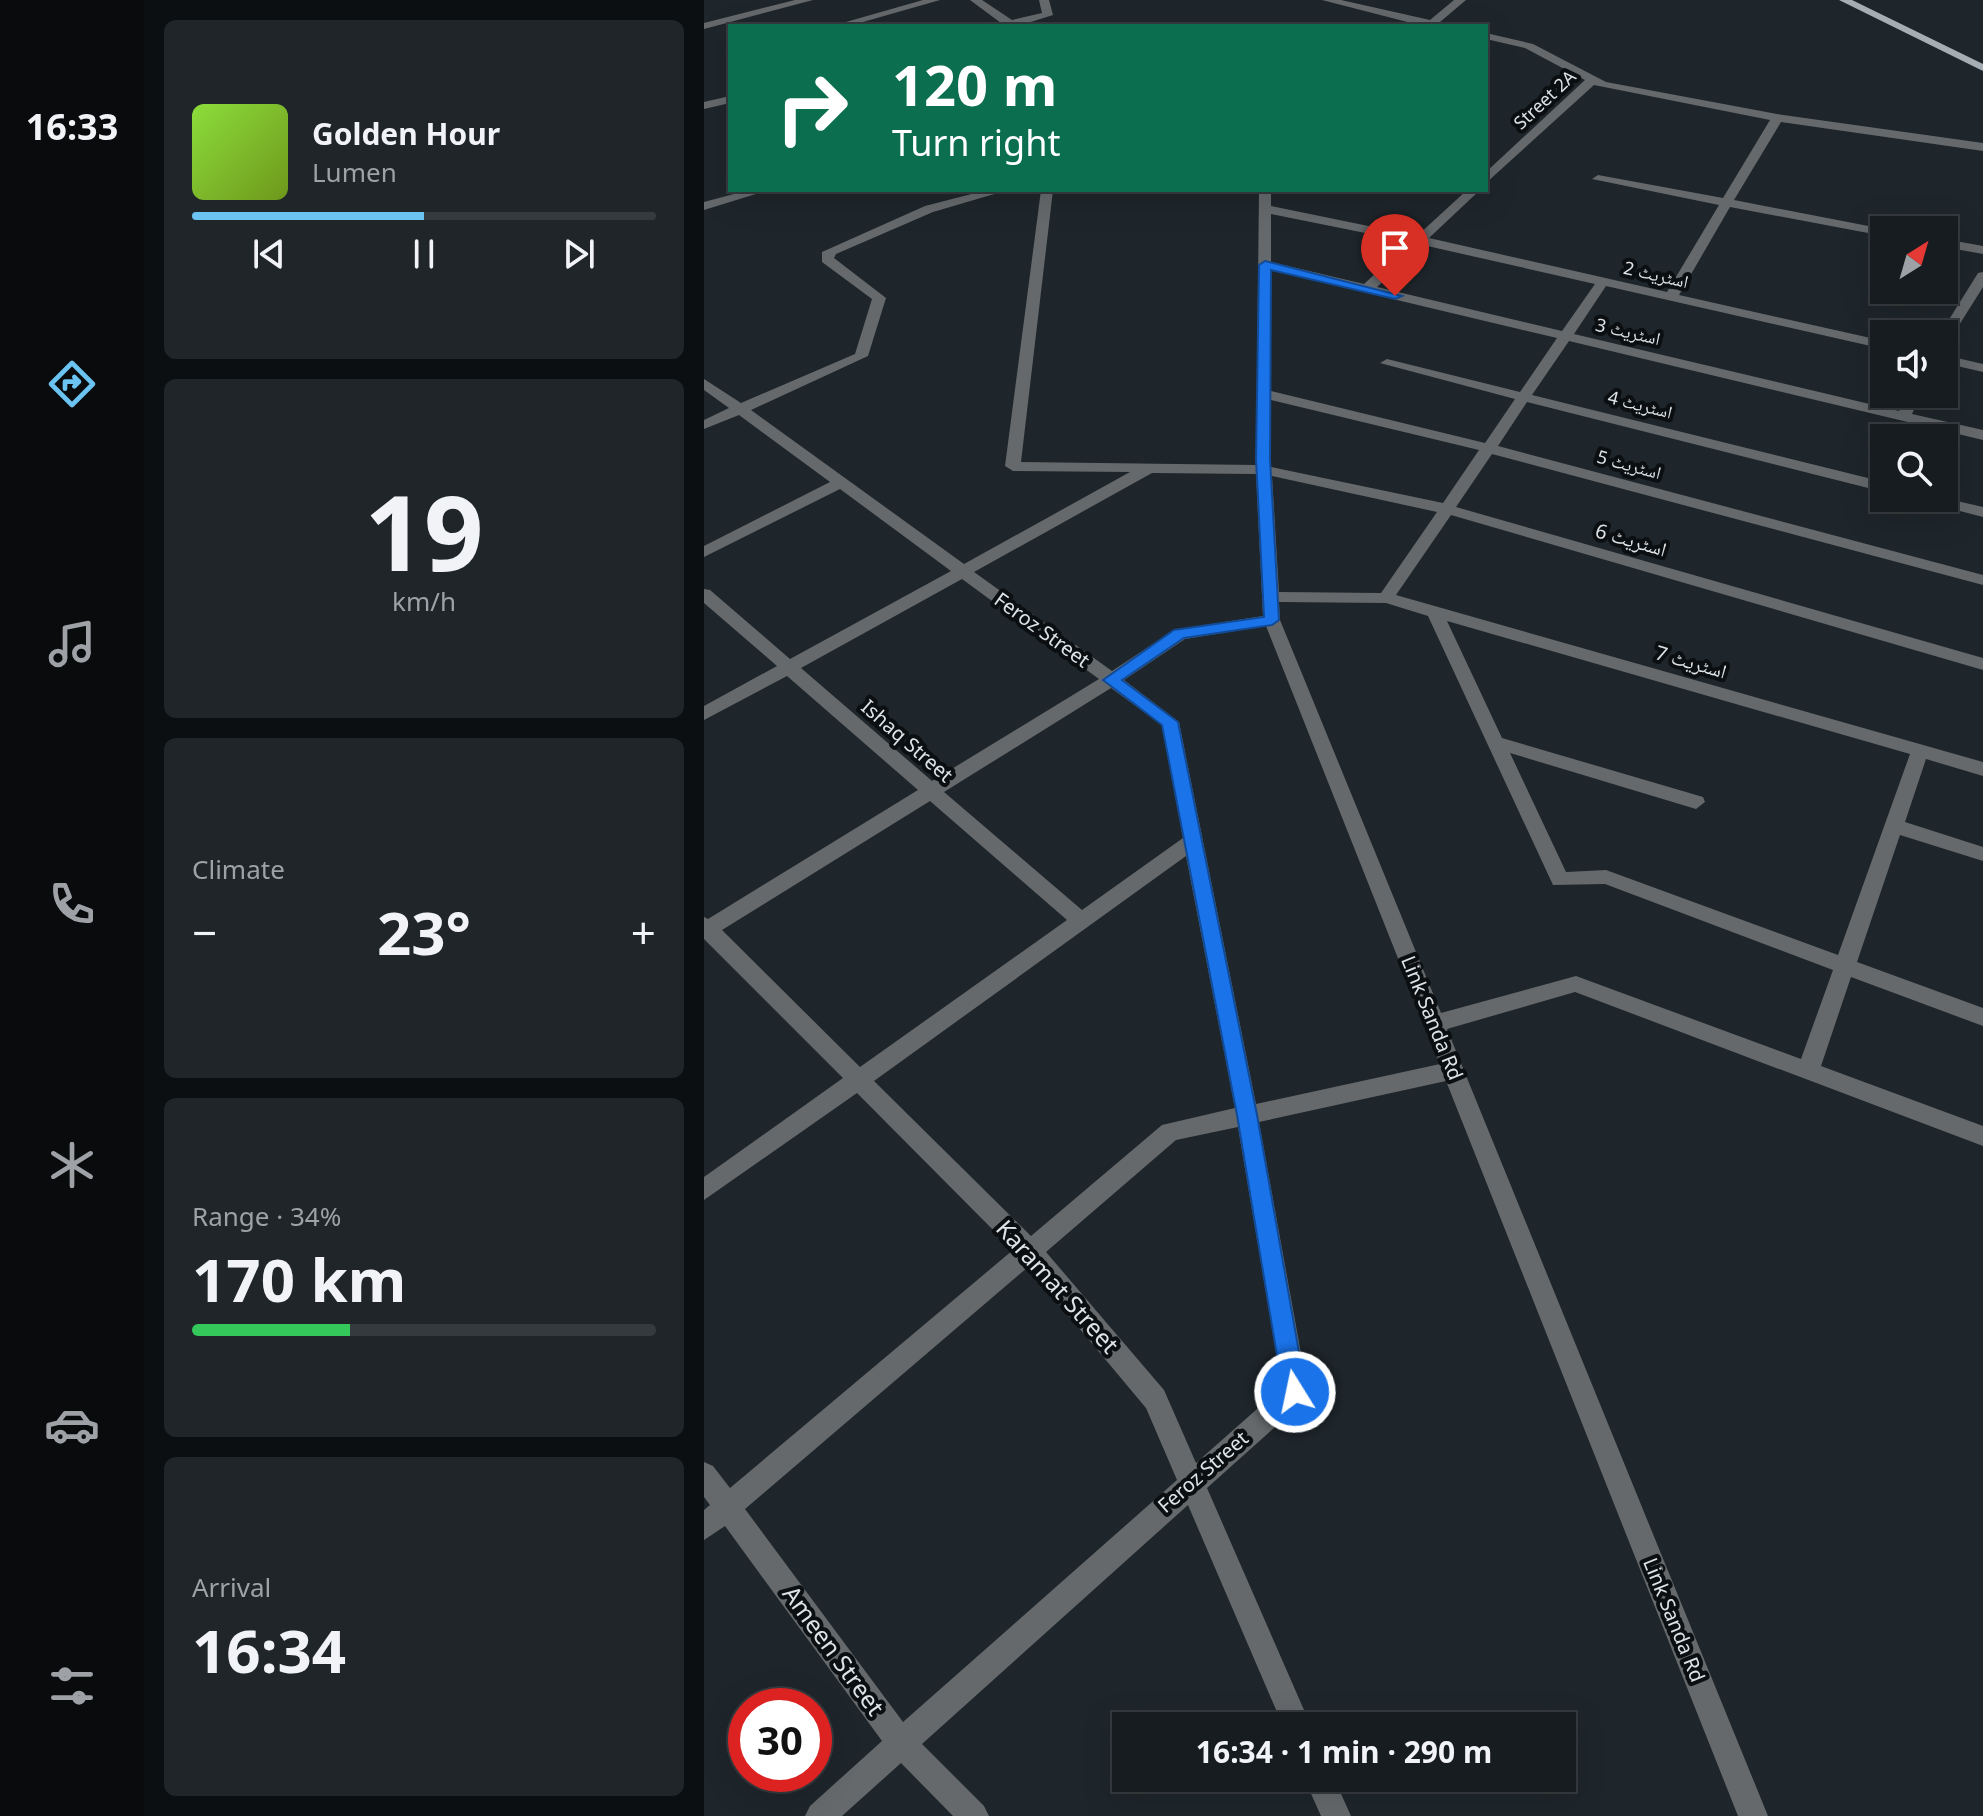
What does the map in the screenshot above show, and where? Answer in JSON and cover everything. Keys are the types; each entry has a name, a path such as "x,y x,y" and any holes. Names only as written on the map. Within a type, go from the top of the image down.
{"main road":[{"path":"1844,0 1983,68"}],"street":[{"path":"704,26 808,0"},
{"path":"845,24 935,0"},
{"path":"975,0 1010,24 1050,21 1044,0"},
{"path":"1327,0 1431,24"},
{"path":"1436,24 1461,0"},
{"path":"740,17 749,24"},
{"path":"1488,36 1529,46 1603,85 1777,118 1983,147"},
{"name":"Street 2A","path":"1488,177 1592,80"},
{"path":"704,106 728,100"},
{"path":"1671,297 1777,118"},
{"path":"1598,179 1870,229"},
{"path":"704,206 756,192"},
{"path":"704,425 861,356 879,298 827,259 831,251 929,209 994,192"},
{"name":"اسٹریٹ 6","path":"1047,192 1013,466 1264,470 1447,509 1983,664"},
{"path":"1367,289 1472,192"},
{"name":"اسٹریٹ 2","path":"1265,200 1420,240 1870,342"},
{"name":"Link Sanda Rd","path":"1265,200 1264,470 1272,620 1753,1816"},
{"path":"1958,246 1983,250"},
{"name":"اسٹریٹ 3","path":"1265,265 1983,435"},
{"path":"1956,320 1983,276"},
{"path":"1386,598 1603,281"},
{"path":"1965,307 1983,312"},
{"path":"1958,362 1983,368"},
{"name":"اسٹریٹ 4","path":"1387,363 1870,483"},
{"name":"Feroz Street","path":"704,383 1170,722 1247,1115 1295,1392 820,1816"},
{"name":"اسٹریٹ 5","path":"1264,394 1488,448 1983,580"},
{"path":"1904,416 1908,408"},
{"path":"704,714 1150,468"},
{"path":"704,552 840,483"},
{"path":"1958,506 1983,512"},
{"name":"Ishaq Street","path":"704,594 1081,921"},
{"name":"اسٹریٹ 7","path":"1270,597 1386,598 1983,769"},
{"path":"1434,611 1560,880 1606,877 1983,1017"},
{"path":"705,928 1111,680 1180,634 1272,620"},
{"path":"1495,742 1696,802"},
{"path":"1808,1071 1920,751"},
{"path":"1893,825 1983,854"},
{"path":"704,1190 1193,841"},
{"name":"Karamat Street","path":"705,928 1030,1251 1155,1399 1291,1712"},
{"path":"1434,1024 1576,984 1983,1136"},
{"path":"704,1527 1170,1132 1453,1070"},
{"name":"Ameen Street","path":"704,1475 901,1743 974,1816"},
{"path":"1325,1792 1336,1816"}],"route":[{"path":"1295,1392 1247,1115 1170,722 1111,680 1180,634 1272,620 1263,459 1265,265 1395,296"}]}
